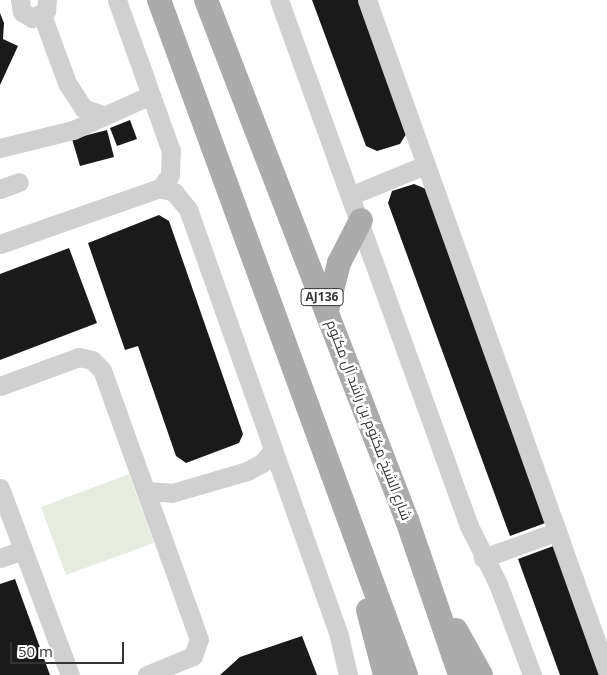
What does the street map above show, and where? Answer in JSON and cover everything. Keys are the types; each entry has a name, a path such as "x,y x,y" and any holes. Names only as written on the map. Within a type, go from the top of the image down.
{"main road":[{"path":"159,0 363,564 406,675"},
{"name":"شارع الشيخ مكتوم بن راشد آل مكتوم","path":"206,0 327,310 434,594 460,675"},
{"path":"327,310 339,263 360,220"},
{"path":"363,564 369,614 381,671"},
{"path":"434,594 480,675"}],"street":[{"path":"20,0 20,7 26,16 46,4 67,83 70,112 59,125 57,133"},
{"path":"0,244 160,188 170,176 172,159 117,0"},
{"path":"280,0 483,558 498,584 532,675"},
{"path":"367,0 607,671"},
{"path":"67,83 83,108 102,115"},
{"path":"0,148 80,127 102,115 151,95"},
{"path":"352,195 425,165"},
{"path":"0,189 18,182"},
{"path":"160,188 174,192 188,209 339,636 348,675"},
{"path":"0,386 72,359 92,360 102,370 199,639 193,656 147,675"},
{"path":"146,491 172,493 247,471 262,463 273,450"},
{"path":"0,488 70,675"},
{"path":"483,558 556,532"},
{"path":"0,558 23,550"}],"shaded area":[{"path":"129,474 154,543 66,575 41,507"}],"building":[{"path":"312,0 361,0 408,131 400,144 377,151 366,146"},
{"path":"0,13 4,23 3,39 18,46 0,85"},
{"path":"130,120 137,139 117,146 110,128"},
{"path":"107,130 114,157 80,166 72,139"},
{"path":"414,184 426,189 548,522 510,536 388,203 392,191"},
{"path":"159,215 169,221 243,434 239,443 186,463 176,456 138,346 125,350 88,243"},
{"path":"69,248 97,323 0,360 0,274"},
{"path":"556,545 604,675 560,675 518,559"},
{"path":"15,579 50,675 0,675 0,584"},
{"path":"302,636 317,675 220,675 240,657"}]}
